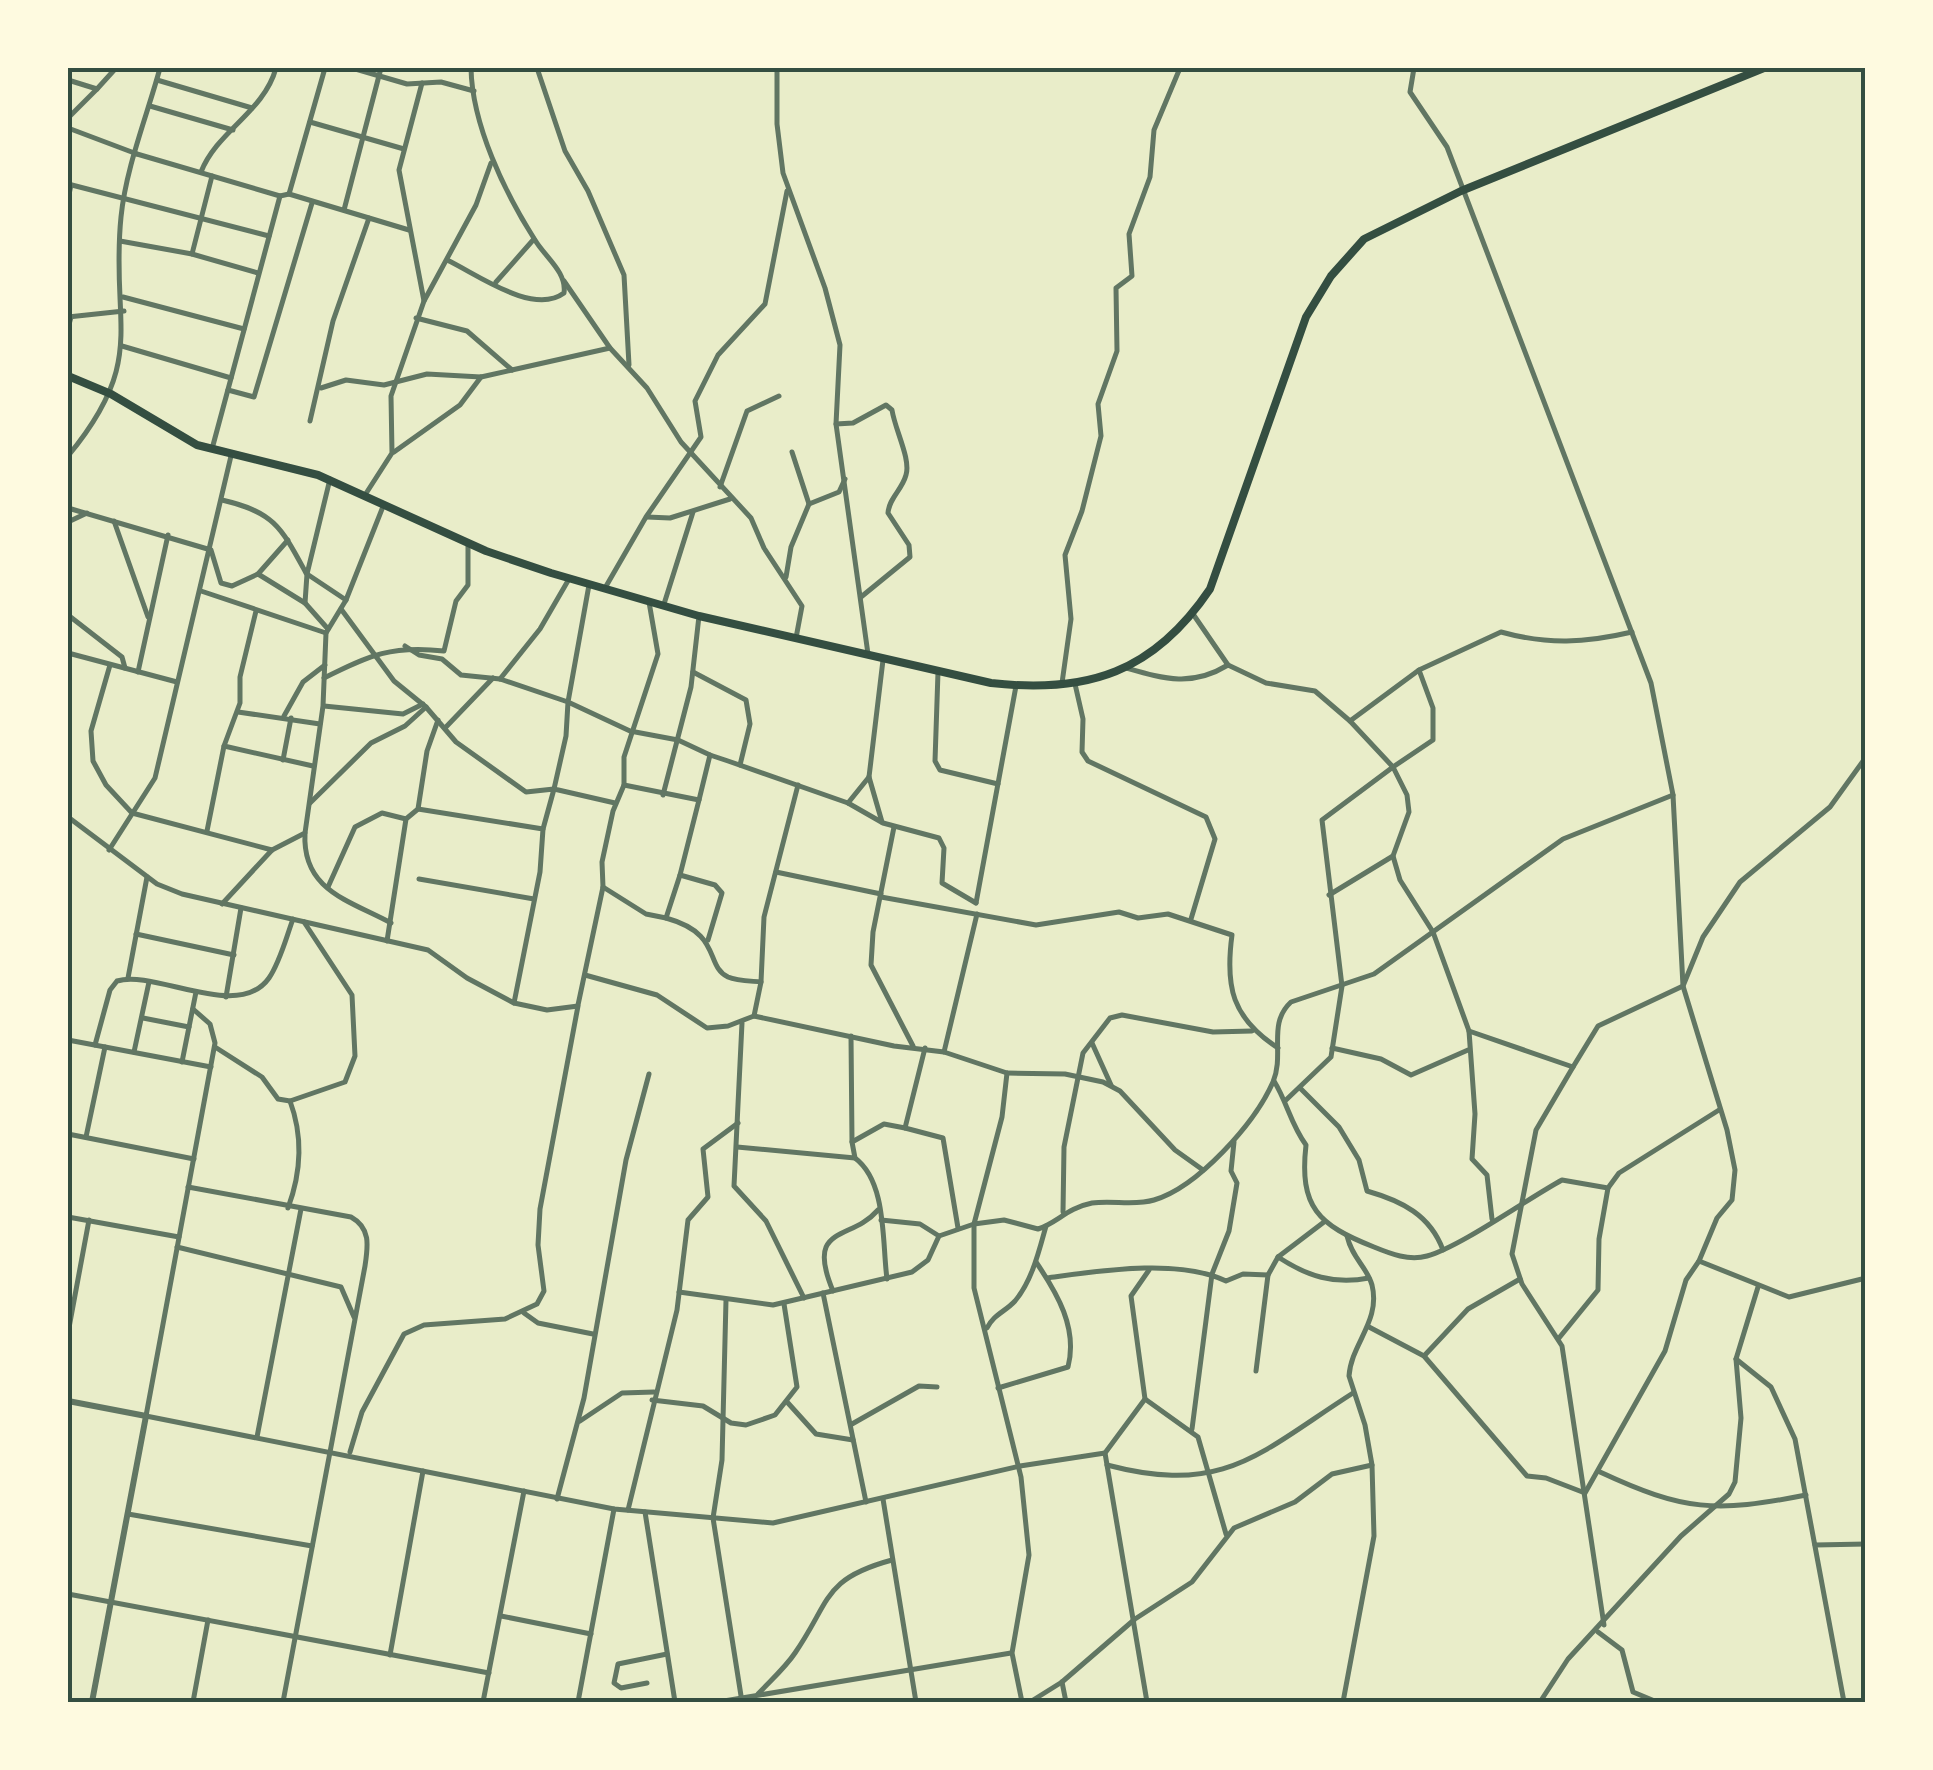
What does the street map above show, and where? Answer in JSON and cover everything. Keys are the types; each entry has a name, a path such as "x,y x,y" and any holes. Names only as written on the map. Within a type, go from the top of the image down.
{"main road":[{"path":"68,376 111,394 166,430 212,450 330,479 468,542 590,586 938,672 1016,686 1075,684 1126,668 1158,649 1193,614 1226,550 1318,295 1364,240 1461,191 1764,68"}],"street":[{"path":"68,118 116,68"},
{"path":"68,456 98,419 111,394 122,346 120,241 124,199 160,68"},
{"path":"201,172 209,152 268,90 276,68"},
{"path":"289,194 325,68"},
{"path":"352,68 378,76 441,82 474,91"},
{"path":"344,210 381,68"},
{"path":"471,68 492,160 534,239 610,348 629,365 692,455 750,518 804,611 796,638"},
{"path":"537,68 564,151 588,192 624,275 629,365"},
{"path":"776,68 777,124 787,188 834,316 840,345 836,424 855,537 854,572 868,654"},
{"path":"1062,686 1071,619 1065,555 1082,511 1101,436 1098,404 1117,351 1116,288 1132,276 1128,234 1150,177 1154,130 1180,68"},
{"path":"1414,68 1410,92 1440,132 1651,683 1673,795 1684,986 1728,1130 1735,1183 1732,1200 1708,1234 1700,1261 1686,1280 1652,1380 1585,1492"},
{"path":"68,80 97,89"},
{"path":"156,80 252,108"},
{"path":"422,83 399,183 424,301"},
{"path":"150,106 234,130"},
{"path":"310,122 405,149"},
{"path":"68,128 136,154 408,230"},
{"path":"392,453 389,414 416,318 476,205 492,160"},
{"path":"192,254 212,176"},
{"path":"68,198 69,184 269,236"},
{"path":"604,590 646,517 692,455 702,430 695,401 710,370 765,304 787,188"},
{"path":"212,450 280,196"},
{"path":"228,390 254,397 312,203"},
{"path":"310,421 322,388 333,321 369,218"},
{"path":"495,282 534,239"},
{"path":"120,241 192,254 259,274"},
{"path":"447,260 540,302 560,296 564,281"},
{"path":"123,297 244,329"},
{"path":"68,328 69,317 124,311"},
{"path":"416,318 467,331 512,370"},
{"path":"122,346 231,378"},
{"path":"322,388 346,380 370,386 427,374 481,377 610,348"},
{"path":"365,496 392,453 460,406 481,377"},
{"path":"720,488 747,411 779,396"},
{"path":"836,424 853,424 886,404 892,410 894,433 906,449 907,474 888,506 888,513 910,546 910,556 861,597"},
{"path":"786,577 791,547 809,504 792,452"},
{"path":"109,850 154,778 231,456"},
{"path":"809,504 839,492 846,476"},
{"path":"306,604 307,575 330,479"},
{"path":"646,517 670,518 730,499"},
{"path":"222,500 261,509 288,540 307,575 346,600"},
{"path":"384,504 346,600 327,631 323,706 305,833 308,869 328,888 391,923"},
{"path":"68,508 211,550"},
{"path":"663,606 693,512"},
{"path":"68,522 87,513"},
{"path":"114,520 149,620"},
{"path":"138,672 168,535"},
{"path":"211,550 223,585 258,574 288,540"},
{"path":"324,678 372,654 405,646 444,650 456,601 468,585 468,542"},
{"path":"258,574 306,604 327,631"},
{"path":"445,728 540,629 569,579"},
{"path":"514,1003 544,829 566,736 568,702 590,586"},
{"path":"201,591 256,612 327,631"},
{"path":"350,1454 362,1412 404,1334 424,1325 505,1320 524,1313 544,1292 538,1245 540,1209 603,887 602,862 615,803 624,785 630,730 658,654 650,602"},
{"path":"341,609 394,681 445,728 526,792 554,790 615,803"},
{"path":"207,831 224,746 238,712 256,612"},
{"path":"1193,614 1228,665 1266,683 1315,690 1393,767 1408,796 1409,812 1393,856 1400,880 1433,932 1469,1030 1476,1114 1472,1159 1487,1175 1492,1219"},
{"path":"68,615 122,656 125,668"},
{"path":"663,795 693,672 699,616"},
{"path":"1350,721 1419,670 1501,632 1539,643 1563,643 1632,632"},
{"path":"405,646 419,655 442,660 460,676 496,679 568,702 630,730 678,740 848,803 882,823 939,838 944,848 939,872 942,883 976,903"},
{"path":"68,653 177,682"},
{"path":"882,823 869,777 884,658"},
{"path":"110,664 91,731 91,748 106,785 132,813 272,850"},
{"path":"284,760 287,717 303,682 325,665"},
{"path":"1126,668 1168,680 1204,680 1228,665"},
{"path":"1286,1100 1324,1068 1332,1048 1342,986 1322,820 1432,740 1433,708 1419,670"},
{"path":"693,672 746,700 750,724 740,765"},
{"path":"938,672 935,761 940,770 998,784"},
{"path":"1075,684 1083,719 1082,752 1088,761 1206,816 1212,827 1215,840 1192,919"},
{"path":"944,1052 977,913 1016,686"},
{"path":"323,706 403,714 424,706"},
{"path":"308,804 371,744 406,726 424,706"},
{"path":"238,712 320,724"},
{"path":"388,941 406,819 418,809 430,735 438,720"},
{"path":"224,746 313,766"},
{"path":"666,918 710,755"},
{"path":"1604,1625 1560,1338 1520,1279 1512,1254 1536,1130 1598,1026 1684,986 1704,936 1740,882 1830,807 1866,757"},
{"path":"848,803 869,777"},
{"path":"624,785 698,800"},
{"path":"754,1016 761,982 762,930 798,785"},
{"path":"679,1292 784,1304 920,1268 939,1236 958,1228 1004,1220 1033,1229 1046,1226 1063,1212 1091,1203 1153,1201 1203,1170 1235,1139 1274,1081 1280,1012 1306,994 1374,974 1563,838 1673,795"},
{"path":"418,809 544,829"},
{"path":"328,888 355,827 382,813 406,819"},
{"path":"68,817 146,877 182,894 428,950 514,1003 547,1010 578,1006"},
{"path":"894,827 871,965 912,1046"},
{"path":"222,904 272,850 305,833"},
{"path":"1329,895 1393,856"},
{"path":"776,872 1036,926 1119,912 1138,918 1168,914 1192,919 1232,935 1227,972 1252,1031 1278,1048"},
{"path":"680,875 715,884 722,894 708,940"},
{"path":"128,978 146,877"},
{"path":"419,879 534,899"},
{"path":"603,887 646,914 690,924 708,940 720,970 729,978 761,982"},
{"path":"226,996 242,908"},
{"path":"94,1045 116,981 128,978 226,996 268,980 294,919"},
{"path":"215,1047 262,1077 274,1097 290,1100 338,1087 351,1074 355,1056 352,995 304,922"},
{"path":"136,934 234,955"},
{"path":"585,975 657,995 707,1028 754,1016 944,1052 1007,1073 1078,1076 1111,1084"},
{"path":"134,1052 149,981"},
{"path":"182,1062 196,992"},
{"path":"92,1702 215,1047 213,1028 192,1009"},
{"path":"1063,1212 1064,1147 1083,1053 1110,1018 1122,1015 1213,1032 1252,1031"},
{"path":"142,1018 189,1027"},
{"path":"742,1022 734,1186 766,1221 804,1298"},
{"path":"1469,1030 1573,1067"},
{"path":"851,1036 855,1158"},
{"path":"68,1040 211,1067"},
{"path":"1092,1044 1111,1084 1176,1150 1203,1170"},
{"path":"86,1138 106,1047"},
{"path":"905,1128 925,1048"},
{"path":"1332,1048 1382,1059 1411,1075 1468,1050"},
{"path":"1007,1073 1002,1117 974,1224 974,1288 1020,1466 1028,1554 1012,1653 1022,1702"},
{"path":"556,1499 578,1424 626,1160 649,1074"},
{"path":"1274,1081 1286,1100 1292,1126 1306,1145 1302,1177 1309,1199 1324,1222 1347,1236 1415,1258 1443,1250 1562,1180 1608,1188"},
{"path":"1300,1088 1339,1127 1358,1160 1368,1192 1400,1201 1428,1222 1443,1250"},
{"path":"288,1208 298,1183 299,1146 290,1100"},
{"path":"1560,1338 1598,1290 1599,1239 1608,1188 1618,1173 1719,1110"},
{"path":"628,1510 679,1292 688,1220 708,1196 703,1149 738,1123"},
{"path":"852,1142 884,1124 943,1138 958,1228"},
{"path":"68,1134 194,1159"},
{"path":"1226,1534 1212,1475 1192,1429 1212,1274 1230,1231 1237,1182 1231,1171 1235,1139"},
{"path":"737,1147 855,1158 866,1166 875,1186 887,1279"},
{"path":"188,1188 351,1217 362,1223 367,1234 283,1702"},
{"path":"258,1437 300,1209"},
{"path":"833,1291 824,1271 830,1240 838,1230 868,1221 878,1209"},
{"path":"68,1216 179,1237"},
{"path":"68,1333 89,1220"},
{"path":"879,1220 920,1224 939,1236"},
{"path":"1256,1371 1268,1274 1278,1257 1324,1222"},
{"path":"986,1330 993,1316 1014,1303 1036,1262 1046,1226"},
{"path":"1343,1702 1374,1536 1372,1466 1350,1368 1369,1327 1369,1278 1352,1256 1347,1236"},
{"path":"178,1247 342,1287 354,1320"},
{"path":"1278,1257 1316,1276 1349,1282 1369,1278"},
{"path":"1700,1261 1789,1297 1866,1278"},
{"path":"998,1388 1068,1367 1068,1323 1036,1262"},
{"path":"1047,1278 1125,1268 1212,1274 1226,1281 1244,1274 1268,1274"},
{"path":"1147,1702 1105,1454 1145,1398 1131,1296 1149,1270"},
{"path":"1424,1356 1468,1308 1520,1279"},
{"path":"1540,1702 1568,1660 1708,1509 1729,1494 1735,1482 1740,1418 1736,1359 1758,1287"},
{"path":"823,1294 866,1502"},
{"path":"726,1300 724,1418 713,1518 742,1701"},
{"path":"578,1424 622,1393 703,1406 738,1425 755,1424 788,1403 798,1387 784,1304"},
{"path":"524,1313 538,1323 593,1334"},
{"path":"1369,1327 1424,1356 1528,1476 1585,1492"},
{"path":"1736,1359 1771,1387 1796,1440 1841,1702"},
{"path":"852,1424 919,1386 938,1387"},
{"path":"1107,1465 1164,1478 1212,1475 1248,1459 1353,1393"},
{"path":"1145,1398 1192,1429"},
{"path":"68,1401 614,1509 788,1522 1020,1466 1105,1454"},
{"path":"788,1403 816,1434 854,1440"},
{"path":"1030,1702 1062,1682 1135,1619 1192,1582 1226,1534 1295,1502 1332,1474 1372,1466"},
{"path":"390,1655 423,1471"},
{"path":"1600,1472 1681,1504 1708,1509 1806,1494"},
{"path":"483,1702 524,1491"},
{"path":"882,1499 916,1702"},
{"path":"578,1702 614,1509"},
{"path":"646,1512 675,1702"},
{"path":"128,1514 313,1546"},
{"path":"1816,1544 1866,1544"},
{"path":"756,1696 796,1652 818,1610 846,1576 892,1560"},
{"path":"68,1594 489,1673"},
{"path":"500,1616 591,1634"},
{"path":"192,1702 208,1620"},
{"path":"1598,1632 1622,1650 1633,1692 1657,1702"},
{"path":"718,1702 1012,1653"},
{"path":"647,1684 618,1686 614,1672 618,1664 667,1654"},
{"path":"1062,1682 1066,1702"}]}
